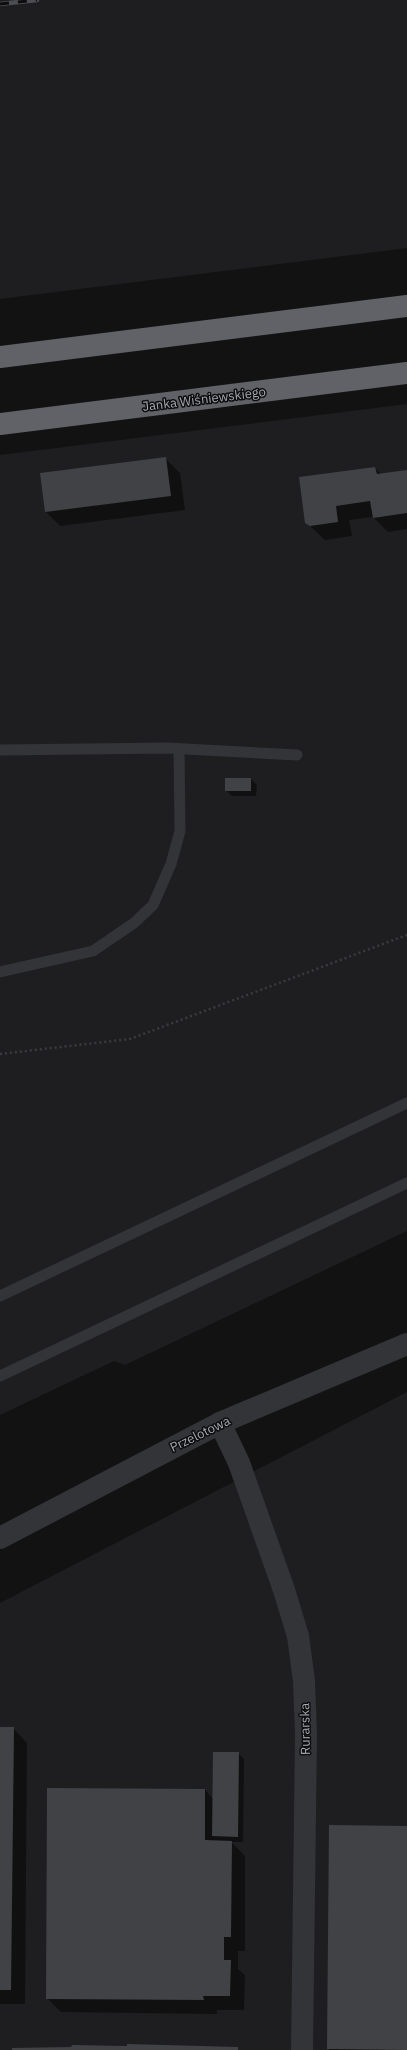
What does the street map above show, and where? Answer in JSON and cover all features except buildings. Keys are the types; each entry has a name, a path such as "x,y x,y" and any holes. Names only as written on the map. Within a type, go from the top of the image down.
{"highway":[{"path":"0,357 407,306"},
{"name":"Janka Wiśniewskiego","path":"0,424 407,373"}],"street":[{"name":"Przelotowa","path":"0,1538 220,1423 407,1344"},
{"name":"Rurarska","path":"220,1423 239,1463 284,1590 298,1636 304,1681 306,1735 302,2050"}],"lane":[{"path":"0,972 93,951 134,923 153,905 171,864 180,831 179,749"},
{"path":"0,750 179,749 297,755"},
{"path":"0,1296 407,1103"},
{"path":"0,1376 407,1183"}],"path":[{"path":"0,1054 130,1039 407,935"}],"shaded area":[{"path":"0,0 407,0 407,248 0,299"},
{"path":"407,404 407,1231 125,1365 114,1361 0,1415 0,455"},
{"path":"407,1392 407,2050 0,2050 0,1603"}],"railway":[{"path":"0,4 37,0"}]}
